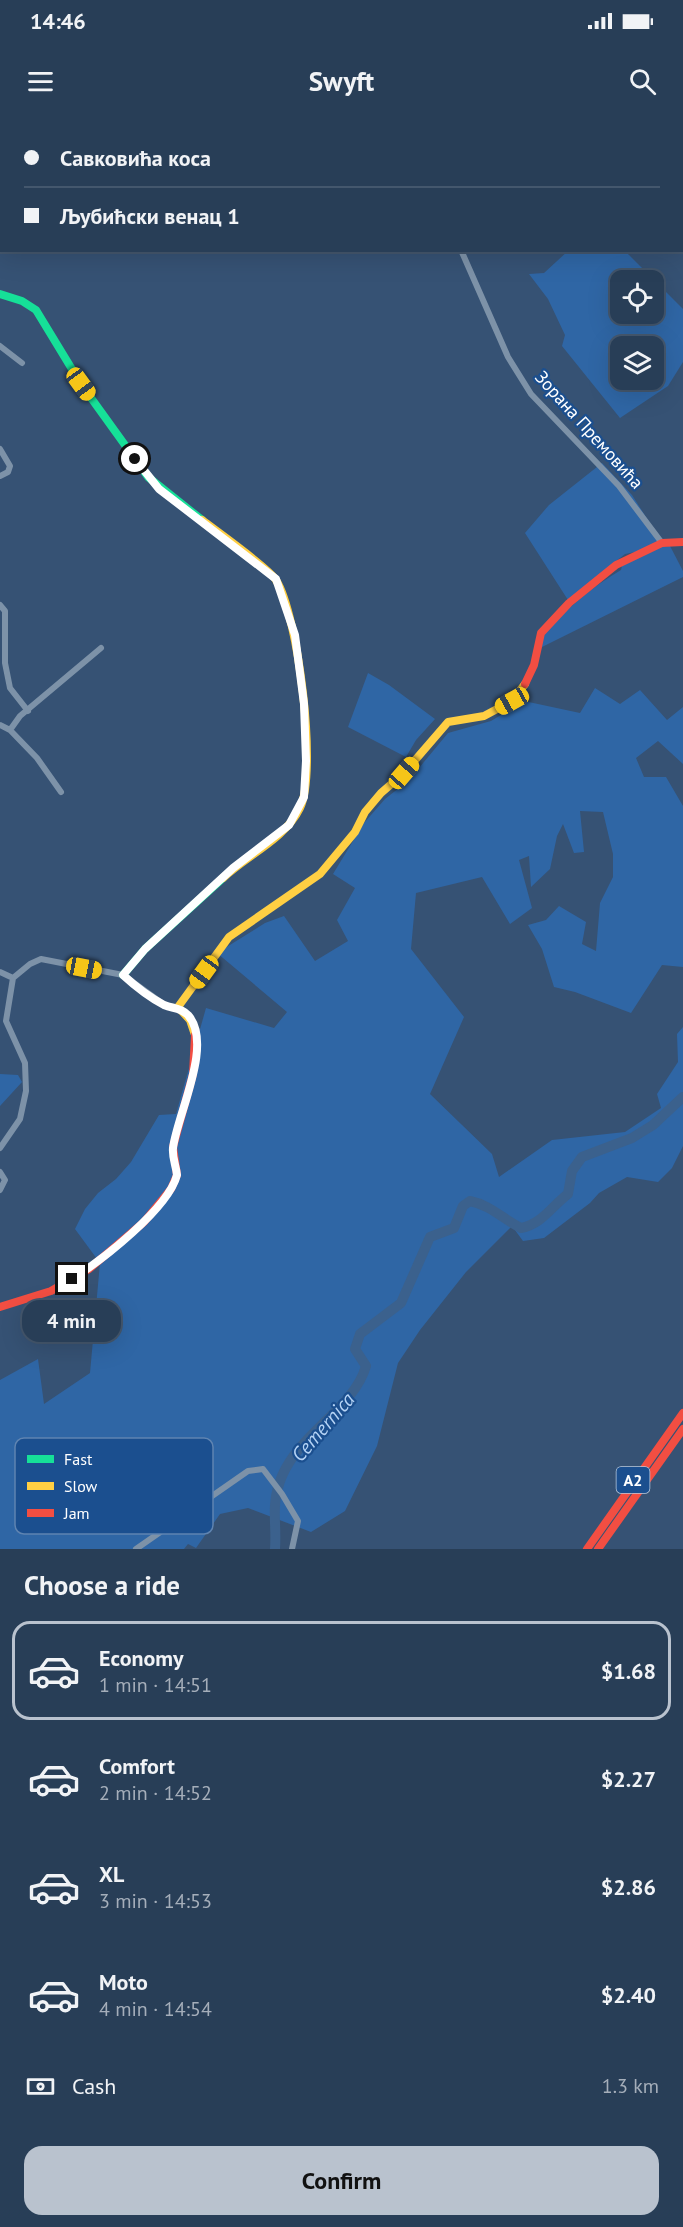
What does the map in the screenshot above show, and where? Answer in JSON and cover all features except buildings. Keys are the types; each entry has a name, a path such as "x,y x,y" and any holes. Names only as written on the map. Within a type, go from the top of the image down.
{"main road":[{"path":"0,294 22,301 36,310 81,384 148,477 276,579 295,635 304,704 306,761 304,797 300,808 289,825 224,876 145,949 123,975"},
{"path":"0,1307 57,1288 103,1260 157,1208 169,1191 177,1175 173,1161 173,1146 190,1084 197,1034 190,1018 178,1007 229,937 320,874 355,832 365,812 381,793 404,773 448,722 484,716 512,701 525,685 534,665 541,633 569,603 616,565 662,543 683,542"},
{"name":"A2","path":"587,1549 683,1413"},
{"name":"A2","path":"598,1549 683,1429"}],"street":[{"name":"Зорана Премовића","path":"462,252 508,357 531,394 619,486 662,543"},
{"path":"0,346 22,363"},
{"path":"0,449 10,466 8,472 0,476"},
{"path":"0,605 5,611 5,663 10,688 28,711"},
{"path":"10,730 28,711 101,648"},
{"path":"0,725 10,730 37,758 61,792"},
{"path":"0,1149 20,1119 27,1072 6,1021 13,978 30,964 41,959 123,975 166,1006 178,1007"},
{"path":"0,972 13,978"},
{"path":"0,1172 5,1180 0,1190"},
{"path":"213,1495 248,1471 263,1469 270,1476 298,1521 292,1549"},
{"path":"136,1549 158,1534"}],"shaded area":[{"path":"567,252 626,252 644,270 610,270 610,324 664,324 664,290 683,309 683,362 664,389 664,336 610,336 610,390 662,390 620,418 562,346 565,335 548,299 529,274 544,273"},
{"path":"602,463 632,495 665,547 670,546 683,571 683,577 542,647 542,633 589,591 621,570 622,566 650,549 625,554 568,600 525,533 549,505"},
{"path":"368,673 389,685 435,719 416,740 406,757 348,727"},
{"path":"595,688 620,704 640,690 667,720 683,707 683,764 658,741 636,758 644,777 666,777 683,806 683,967 662,965 631,1013 575,992 554,987 542,949 528,925 546,920 559,906 586,922 582,944 596,951 600,903 613,877 613,854 603,812 580,811 584,852 574,853 563,824 557,836 550,869 531,887 529,856 519,860 532,908 510,924 482,877 416,893 411,949 464,1017 430,1094 492,1154 499,1177 552,1140 625,1132 661,1108 657,1094 678,1062 677,1034 683,1027 683,1146 672,1168 658,1182 627,1177 599,1193 590,1203 544,1238 523,1241 512,1226 466,1272 420,1330 398,1363 377,1446 345,1511 311,1532 248,1508 220,1514 213,1524 213,1438 15,1438 15,1534 206,1534 196,1548 188,1544 184,1549 0,1549 0,1380 38,1359 44,1404 90,1373 100,1263 75,1229 85,1209 98,1193 116,1179 131,1162 159,1115 176,1114 206,1008 274,1028 287,1012 217,953 265,923 284,916 315,961 348,941 337,920 355,888 333,874 364,823 385,799 409,780 448,733 491,721 524,701 580,713"},
{"path":"0,1074 18,1075 22,1082 0,1106"}],"waterway":[{"name":"Cemernica","path":"275,1549 275,1504 282,1476 301,1446 339,1408 360,1381 366,1366 355,1349 360,1334 401,1303 430,1237 454,1228 463,1206 470,1201 490,1209 521,1228 535,1223 568,1194 572,1171 582,1157 632,1138 653,1125 683,1097"}],"traffic: fast":[{"path":"0,294 22,301 36,310 81,384 148,477 202,520"},
{"path":"123,975 145,949 223,878"}],"traffic: slow":[{"path":"202,520 253,559 276,580 292,625 303,693 306,729 305,789 300,808 285,829 223,878"},
{"path":"195,1035 190,1020 178,1007 229,937 320,874 355,832 365,812 381,793 404,773 448,722 484,716 512,701 525,684"}],"traffic: jam":[{"path":"525,684 534,665 541,633 569,603 616,565 662,543 683,542"},
{"path":"0,1307 51,1291 89,1269 144,1222 171,1189 177,1175 173,1147 193,1074 195,1035"},
{"path":"587,1549 683,1413"},
{"path":"598,1549 683,1429"}],"route":[{"path":"72,1279 103,1260 157,1208 177,1175 173,1161 173,1146 190,1084 197,1034 185,1012 178,1007 166,1006 148,996 123,975 145,949 233,868 289,825 304,797 306,761 304,704 295,635 284,596 276,579 159,489 135,459"}]}
